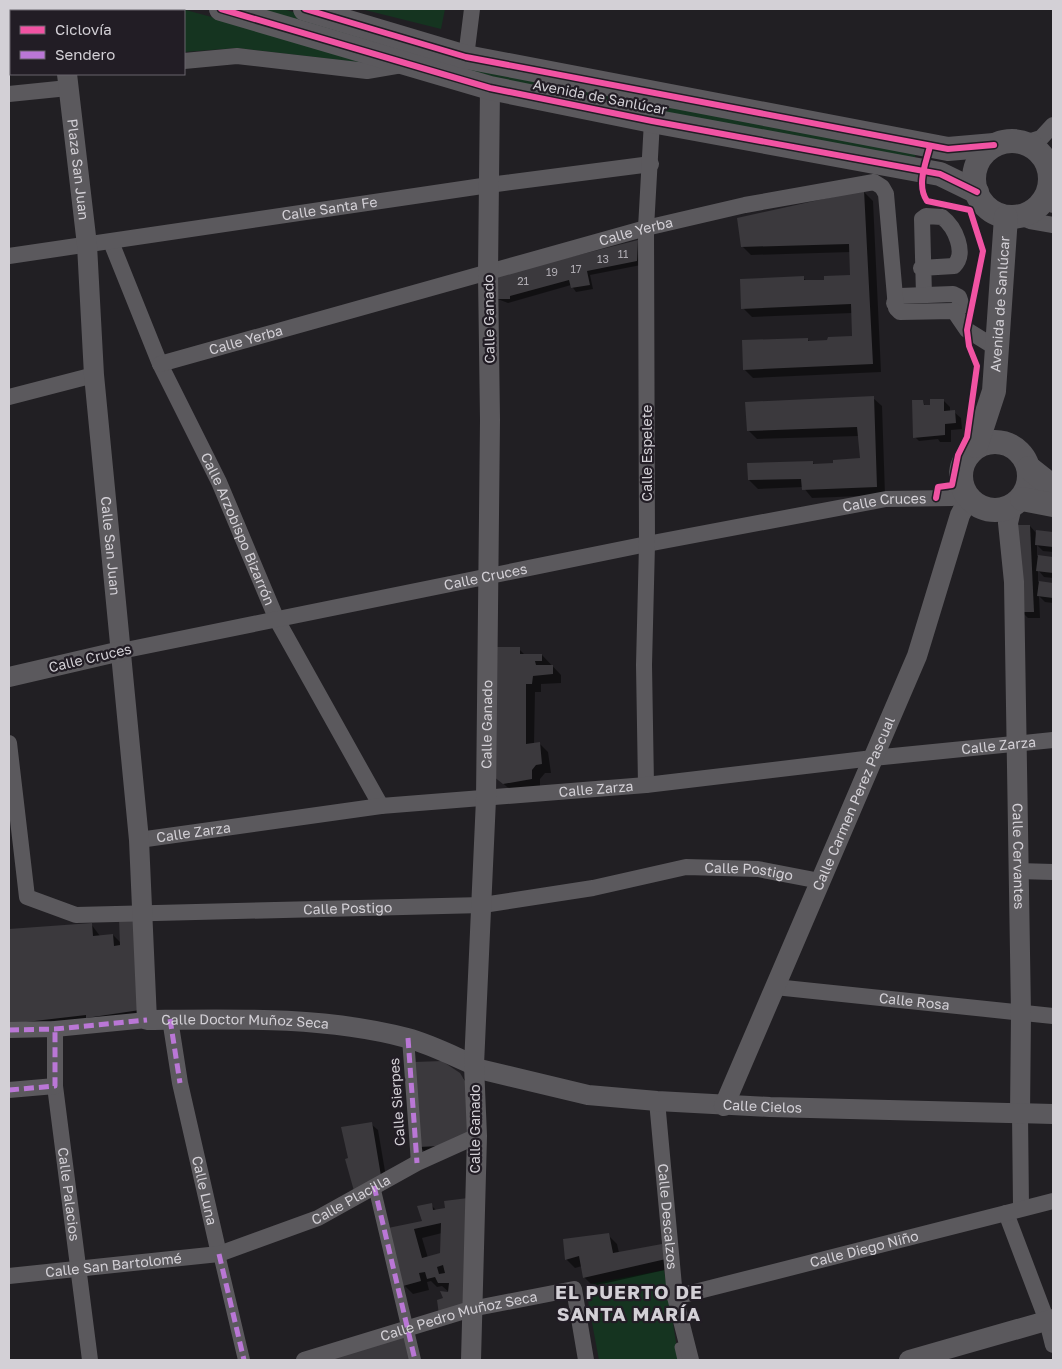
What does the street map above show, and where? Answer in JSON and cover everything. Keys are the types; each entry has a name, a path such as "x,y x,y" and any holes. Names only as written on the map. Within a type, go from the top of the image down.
{"main road":[{"name":"Avenida de Sanlúcar","path":"221,9 490,88 907,167 947,176 977,192"},
{"name":"Avenida de Sanlúcar","path":"305,9 466,56 948,149 994,145"},
{"path":"1010,141 1025,143 1051,164 1049,201 1029,212 1013,216 987,206 977,192 975,183 977,165 984,153 994,145 1010,141"},
{"name":"Avenida de Sanlúcar","path":"994,391 996,348 1013,216"},
{"path":"994,391 1000,421 1008,444"},
{"path":"994,391 976,446 962,464 960,476 966,493 978,506 989,510 1001,510 1017,502 1029,484 1029,468"},
{"path":"976,446 998,441 1008,444 1023,456 1029,468 1053,487"},
{"path":"1017,502 1053,505"}],"street":[{"path":"466,56 472,9"},
{"path":"185,61 237,56 367,71 407,64"},
{"path":"9,94 68,81"},
{"name":"Plaza San Juan","path":"68,81 87,248"},
{"name":"Calle Ganado","path":"471,1360 477,1136 475,1066 486,799 490,420 488,274 490,88"},
{"name":"Calle Espelete","path":"646,785 644,665 647,544 646,228 652,120"},
{"path":"1025,143 1040,138 1053,125"},
{"name":"Calle Santa Fe","path":"9,256 87,248 111,242 651,164"},
{"name":"Calle Yerba","path":"160,364 488,274 646,228 745,205 874,182 882,187 886,194 894,303"},
{"path":"1013,216 1053,225"},
{"name":"Calle Arzobispo Bizarrón","path":"111,242 160,364 218,482 278,620 381,806"},
{"name":"Calle San Juan","path":"87,248 94,375 139,840"},
{"path":"921,268 924,296"},
{"path":"953,294 959,297 962,306 954,311 900,312 894,303 900,296 924,296 953,294"},
{"path":"954,311 968,330 996,348"},
{"path":"9,397 94,375"},
{"name":"Calle Cruces","path":"9,677 120,651 647,544 886,499 952,498 966,493"},
{"name":"Calle Carmen Perez Pascual","path":"724,1106 917,656 966,493"},
{"name":"Calle Cervantes","path":"1017,502 1008,523 1014,582 1015,743 1021,1014 1021,1207"},
{"name":"Calle Zarza","path":"139,840 381,806 646,785 873,758 1053,740"},
{"name":"Calle Postigo","path":"9,744 27,897 76,915 141,915 483,905 593,888 686,867 758,869 820,881"},
{"path":"139,840 147,1020"},
{"path":"1018,871 1053,872"},
{"name":"Calle Rosa","path":"775,986 1053,1016"},
{"name":"Calle Doctor Muñoz Seca","path":"9,1030 147,1020 279,1021 343,1027 408,1038 475,1066"},
{"name":"Calle Luna","path":"170,1020 180,1083 244,1360"},
{"name":"Calle Palacios","path":"55,1028 55,1086 80,1268 90,1360"},
{"name":"Calle Sierpes","path":"408,1038 417,1163"},
{"name":"Calle Cielos","path":"475,1066 588,1095 657,1101 724,1106 1053,1114"},
{"path":"9,1090 55,1086"},
{"name":"Calle Descalzos","path":"657,1101 675,1297 691,1360"},
{"name":"Calle Placilla","path":"219,1254 318,1218 417,1163 477,1136"},
{"path":"374,1186 415,1360"},
{"name":"Calle Diego Niño","path":"675,1297 1006,1213 1021,1207 1053,1201"},
{"path":"1006,1213 1050,1320 1053,1345"},
{"name":"Calle San Bartolomé","path":"9,1276 219,1254"},
{"name":"Calle Pedro Muñoz Seca","path":"304,1360 471,1309 574,1289 586,1360"},
{"path":"914,1360 1050,1320"}],"lane":[{"path":"679,1347 682,1360"}],"green space":[{"path":"182,9 374,61 366,63 237,48 185,52 185,10 94,10"},
{"path":"247,9 283,9 446,57 917,149 914,162 490,78"},
{"path":"361,9 445,9 441,29"},
{"path":"664,1270 679,1360 599,1360 585,1285"}],"building":[{"path":"864,190 873,364 743,370 742,340 808,338 808,341 827,340 828,337 852,336 851,304 741,309 740,279 804,276 804,280 824,280 824,276 850,275 849,244 741,247 737,218"},
{"path":"638,240 637,261 587,271 590,285 571,288 569,280 510,296 510,299 494,299 495,276"},
{"path":"874,396 877,487 802,490 801,479 748,480 747,463 813,461 813,464 833,463 833,460 860,458 857,427 747,431 745,402"},
{"path":"930,399 944,399 944,411 955,410 956,423 945,424 945,435 913,438 912,400 923,400 924,405 930,405"},
{"path":"1017,525 1030,525 1034,612 1020,612"},
{"path":"1036,530 1053,532 1053,547 1035,545"},
{"path":"1038,555 1053,557 1053,573 1036,571"},
{"path":"1039,581 1053,583 1053,598 1037,596"},
{"path":"491,647 520,647 520,654 542,654 542,661 535,661 536,665 553,665 553,674 533,676 532,684 526,684 526,744 540,742 542,764 536,765 532,770 532,779 503,784 489,773"},
{"path":"119,919 136,919 140,1010 86,1018 86,1015 9,1024 9,929 92,923 93,936 113,934 114,946 120,945"},
{"path":"442,1061 460,1073 470,1089 471,1129 465,1137 439,1146 419,1147 414,1062"},
{"path":"372,1122 381,1176 354,1191 345,1159 348,1158 341,1127"},
{"path":"468,1198 465,1307 439,1315 437,1300 443,1298 440,1291 448,1292 449,1283 438,1283 435,1277 427,1279 425,1272 419,1273 421,1281 403,1286 388,1228 422,1221 417,1206 432,1203 433,1210 445,1208 444,1201","holes":["441,1223 440,1253 422,1258 414,1229","443,1265 445,1273 439,1274 437,1267"]},
{"path":"609,1233 613,1253 662,1244 666,1259 583,1278 579,1256 565,1260 563,1239"},
{"path":"406,1335 411,1360 326,1360"}],"marked path":[{"path":"170,1019 180,1083"},
{"path":"9,1030 55,1029 147,1020"},
{"path":"9,1090 55,1086 55,1029"},
{"path":"408,1038 417,1163"},
{"path":"374,1186 415,1360"},
{"path":"219,1254 244,1360"}],"cycle path":[{"path":"221,9 490,88 652,121 940,174 977,192"},
{"path":"305,9 466,57 948,149 994,145"},
{"path":"930,146 922,181 922,188 927,201 970,210 983,251 967,330 969,346 977,366 967,437 958,455 952,485 938,487 936,498"}],"district":[{"name":"EL PUERTO DE SANTA MARÍA","path":"629,1303"}]}
